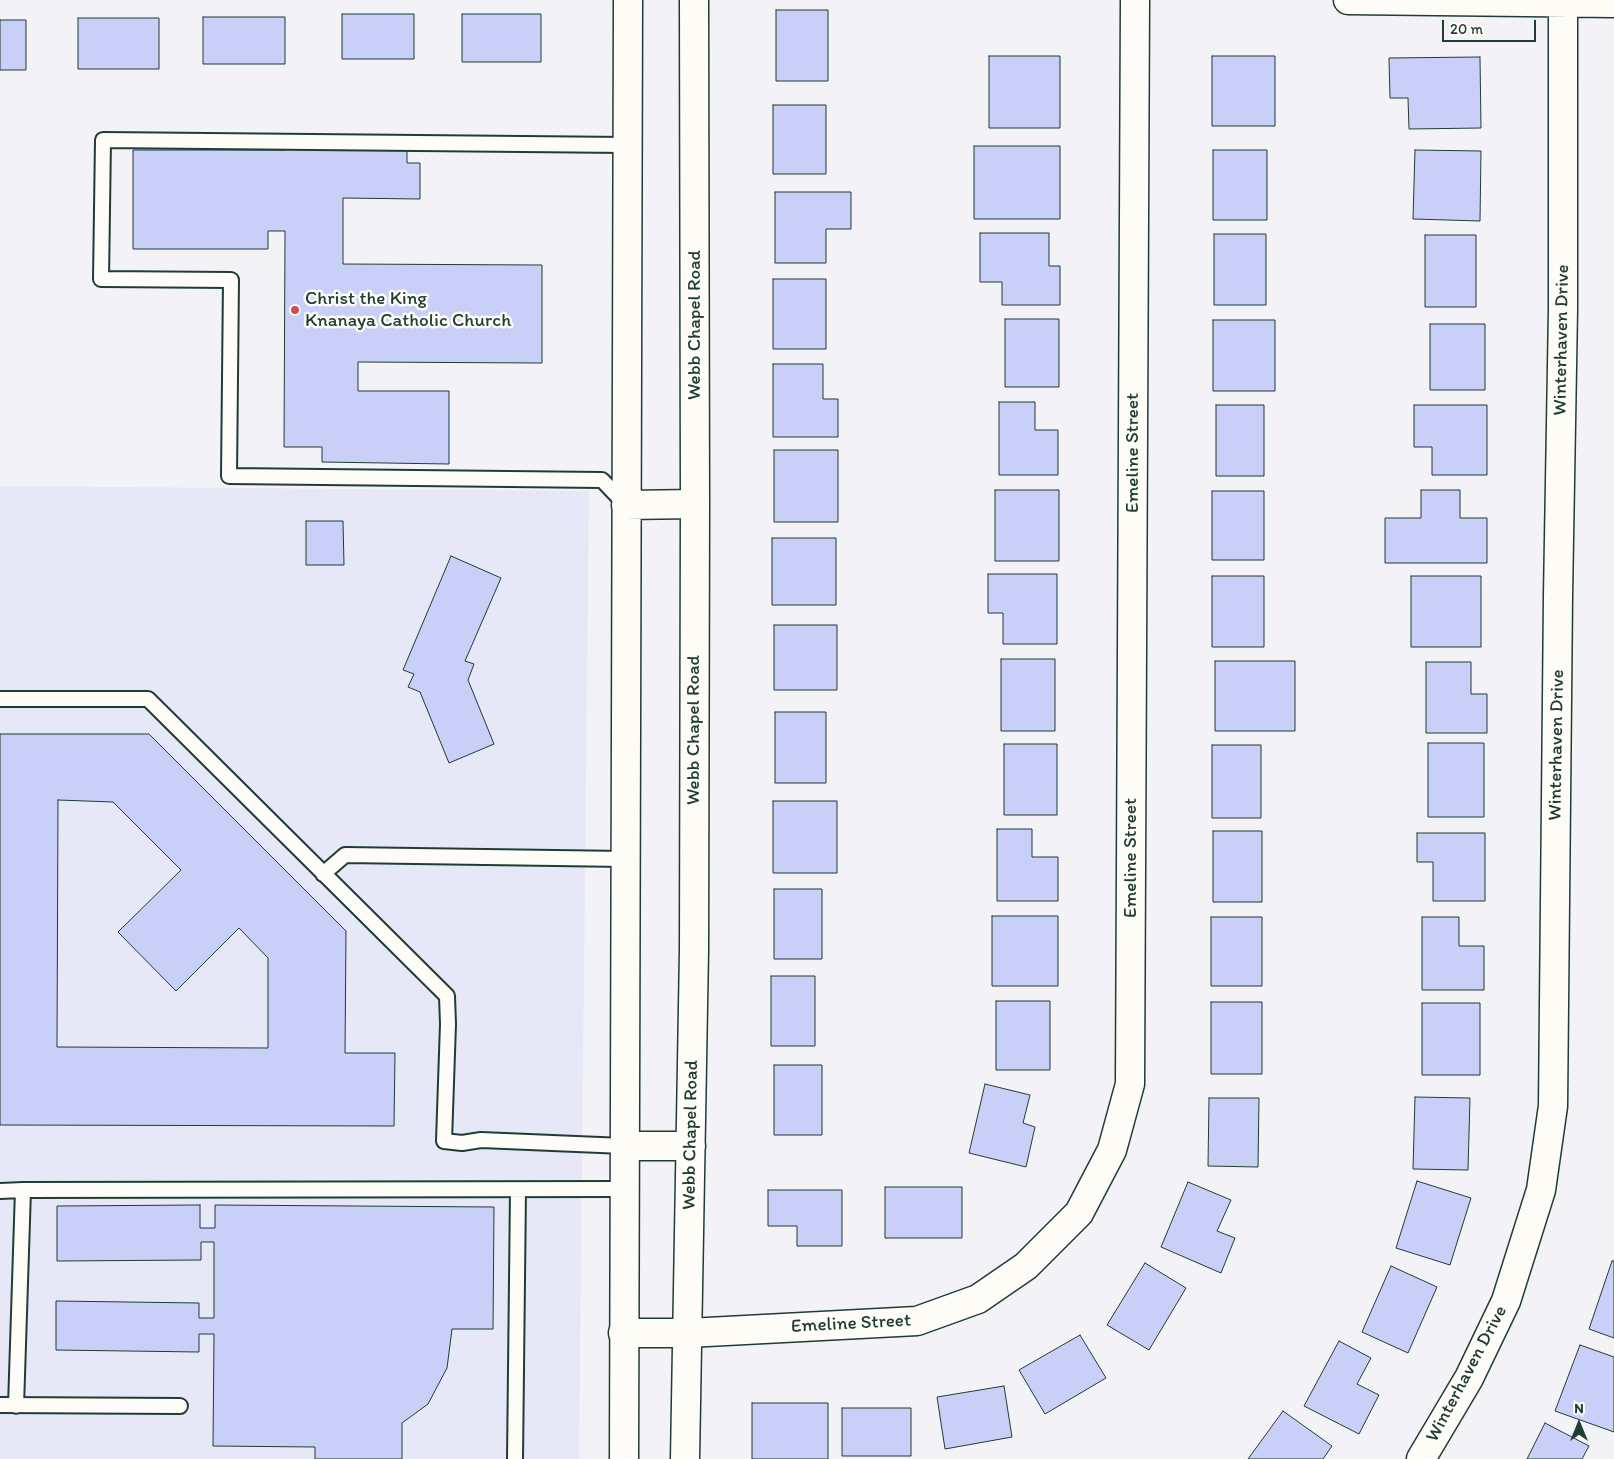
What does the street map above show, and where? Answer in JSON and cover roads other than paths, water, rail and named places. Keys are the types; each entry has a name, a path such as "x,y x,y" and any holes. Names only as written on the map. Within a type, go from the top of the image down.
{"street":[{"path":"624,1459 628,0"},
{"name":"Webb Chapel Road","path":"686,1459 694,940 694,0"},
{"name":"Emeline Street","path":"624,1333 688,1333 917,1321 978,1299 1026,1266 1079,1213 1112,1150 1130,1084 1135,0"},
{"path":"1348,0 1614,3"},
{"name":"Winterhaven Drive","path":"1421,1459 1469,1378 1506,1301 1541,1190 1553,1106 1563,309 1563,3"},
{"path":"626,505 695,504"},
{"path":"624,1146 690,1146"}],"lane":[{"path":"626,505 602,480 229,476 232,280 101,279 103,140 627,145"},
{"path":"0,699 148,699 447,996 448,1024 444,1141 462,1143 481,1140 624,1146"},
{"path":"323,874 345,855 625,859"},
{"path":"0,1192 23,1190 624,1189"},
{"path":"16,1406 23,1190"},
{"path":"515,1459 518,1190"},
{"path":"0,1405 180,1406"}],"place":[{"name":"Christ the King Knanaya Catholic Church","path":"295,310"}]}
